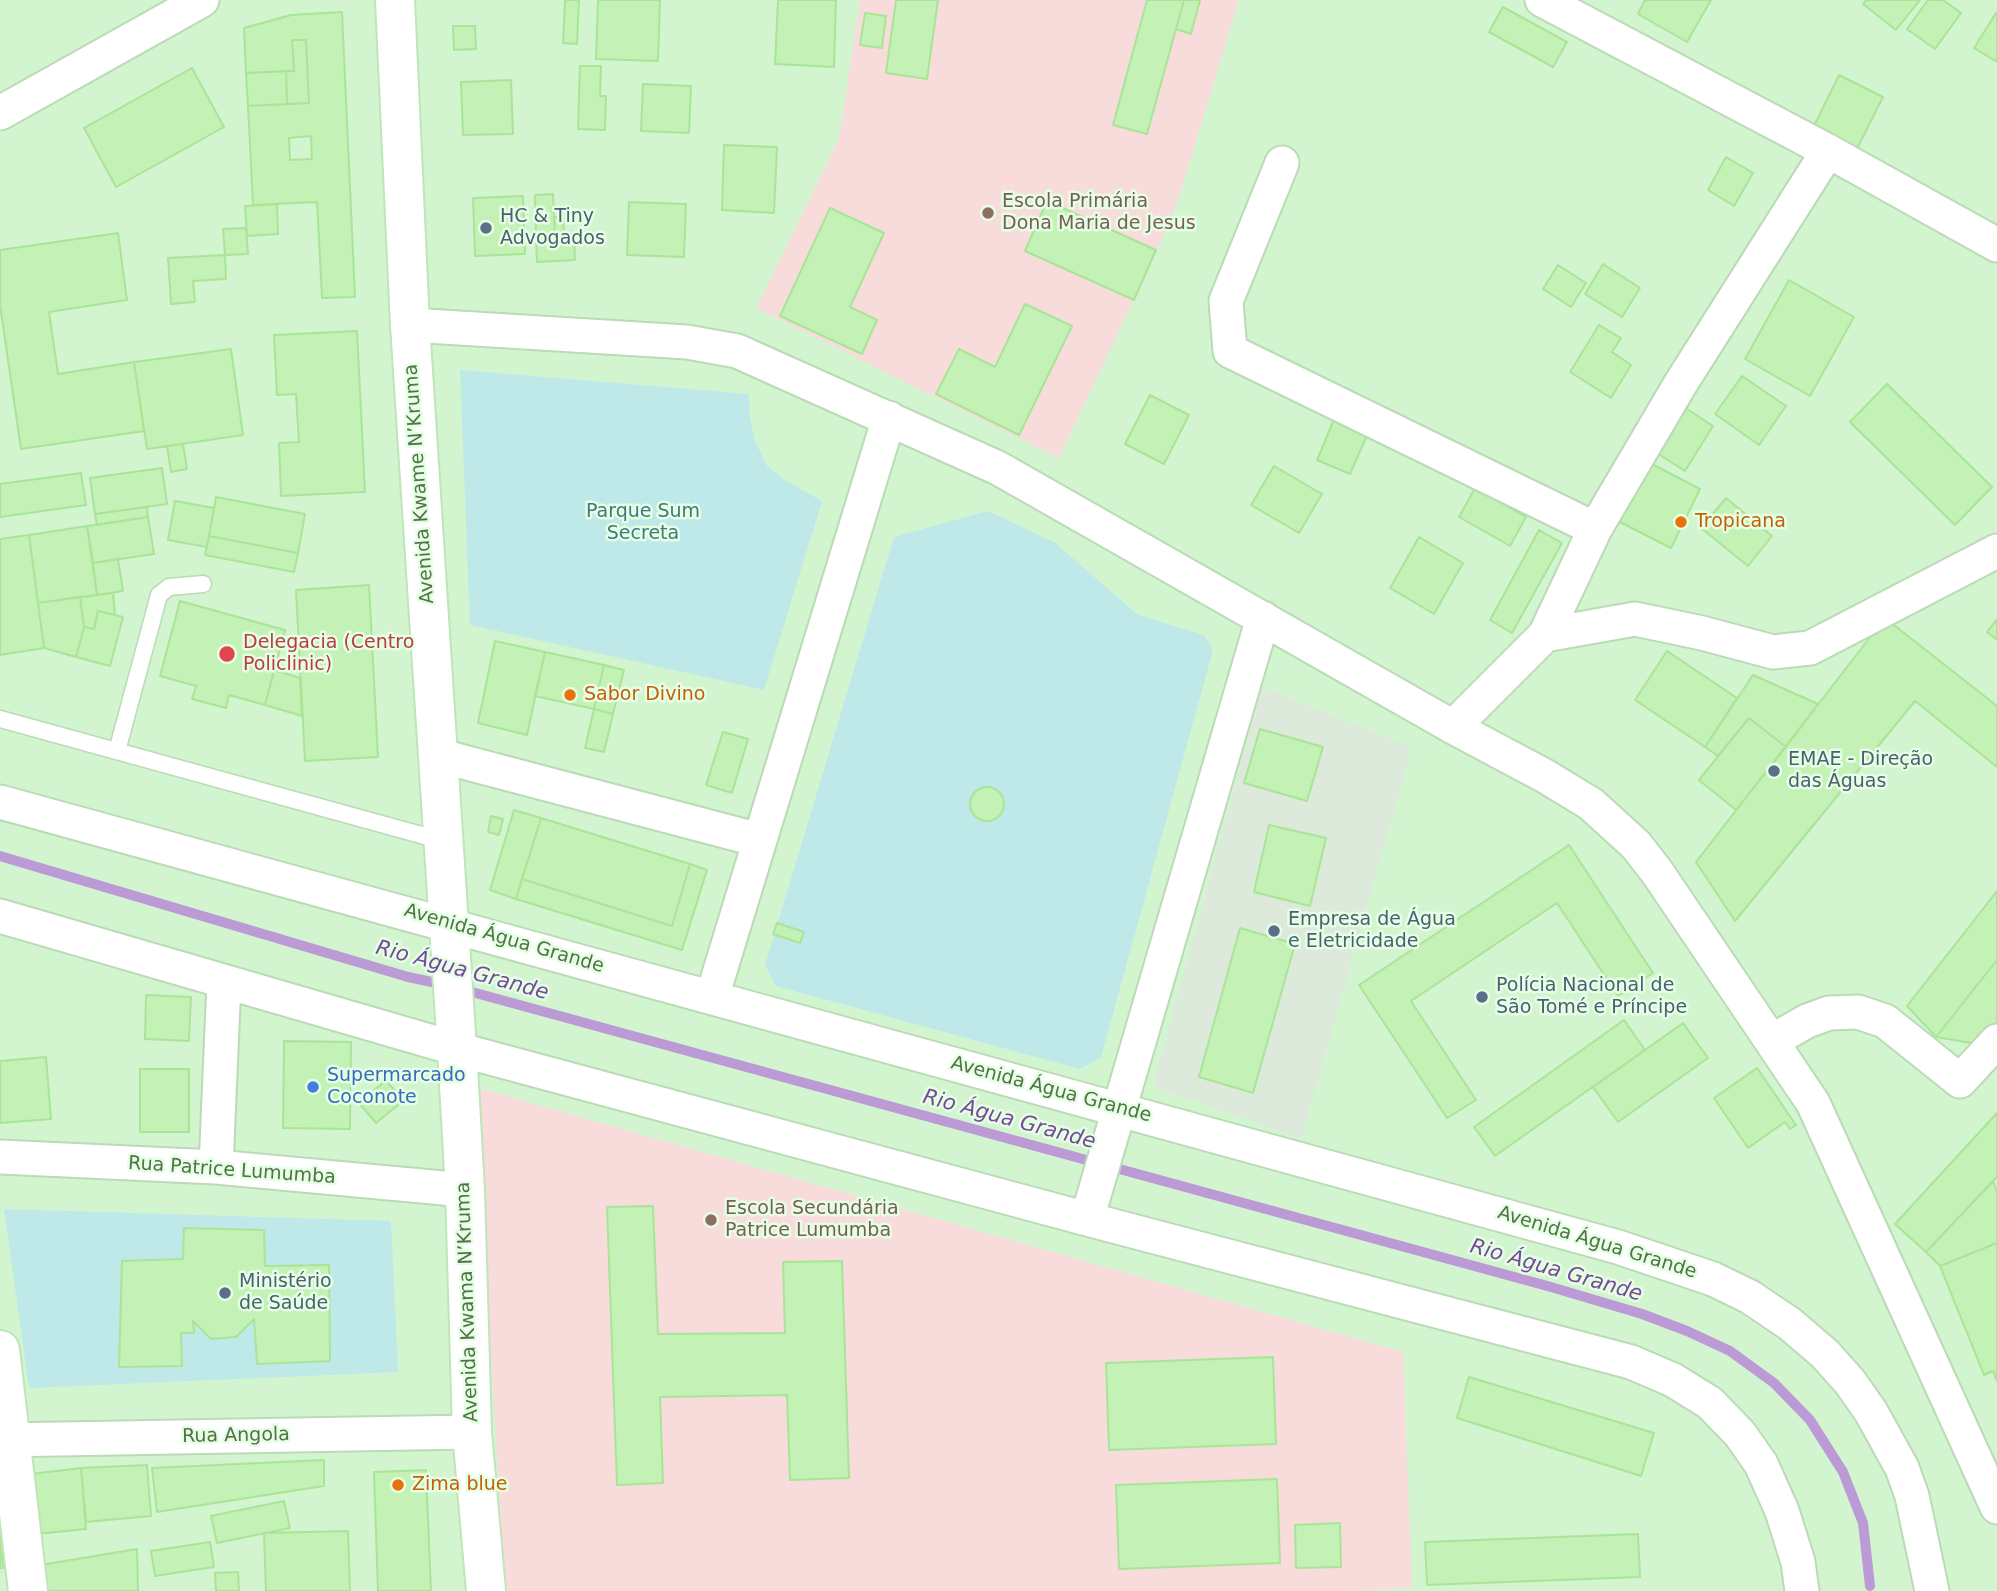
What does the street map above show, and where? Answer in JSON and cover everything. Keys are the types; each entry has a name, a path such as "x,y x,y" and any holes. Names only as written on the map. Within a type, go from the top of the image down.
{"street":[{"path":"0,113 202,0"},
{"name":"Avenida Kwame N’Kruma","path":"395,0 410,325 452,968"},
{"path":"1542,0 1828,151 1997,245"},
{"path":"1453,727 1545,635 1595,529 1681,383 1828,151"},
{"path":"1282,163 1226,302 1230,351 1595,529"},
{"path":"410,325 713,345 737,351 998,468 1591,804 1636,845 1657,872 1813,1103 1997,1507"},
{"path":"712,997 889,418"},
{"path":"1545,635 1635,619 1702,632 1773,652 1810,648 1997,551"},
{"path":"1091,1207 1263,618"},
{"path":"437,755 759,840"},
{"name":"Avenida Água Grande","path":"0,802 1618,1247 1713,1279 1750,1297 1790,1324 1825,1354 1850,1382 1871,1412 1902,1468 1913,1496 1932,1591"},
{"path":"0,916 224,982 456,1031 1091,1207 1631,1362 1673,1380 1710,1403 1740,1434 1761,1464 1782,1511 1798,1562 1802,1591"},
{"name":"Avenida Kwama N’Kruma","path":"452,968 465,1190 472,1432 486,1591"},
{"path":"216,1167 224,982"},
{"path":"1772,1041 1807,1021 1829,1013 1858,1012 1885,1021 1960,1081 1997,1041"},
{"name":"Rua Patrice Lumumba","path":"0,1157 216,1167 465,1190"},
{"path":"0,1350 5,1440 28,1591"},
{"name":"Rua Angola","path":"5,1440 472,1432"}],"lane":[{"path":"117,751 159,595 169,587 204,584"},
{"path":"0,719 443,841"}],"shaded area":[{"path":"0,0 1997,0 1997,1591 0,1591"},
{"name":"Escola Primária Dona Maria de Jesus","path":"860,0 1239,0 1180,194 1165,233 1059,458 756,308 839,139"},
{"path":"1262,687 1412,748 1301,1139 1153,1086"},
{"name":"Escola Secundária Patrice Lumumba","path":"475,1087 1403,1352 1412,1587 1351,1591 505,1591"}],"green space":[{"name":"Parque Sum Secreta","path":"460,370 749,394 755,441 767,466 786,481 822,501 764,690 470,625"},
{"path":"988,511 1054,542 1138,615 1204,635 1213,650 1101,1057 1080,1069 776,986 765,965 894,537"},
{"path":"4,1209 391,1221 398,1372 29,1388"}],"building":[{"path":"565,0 579,0 577,44 563,43"},
{"path":"598,0 660,0 658,61 596,59"},
{"path":"778,0 836,0 834,67 775,64"},
{"path":"896,0 938,0 927,79 886,73"},
{"path":"1147,0 1184,0 1147,134 1113,125"},
{"path":"1184,0 1200,0 1191,34 1176,29"},
{"path":"1645,0 1711,0 1687,42 1638,14"},
{"path":"1866,0 1920,0 1896,30 1863,4"},
{"path":"1928,0 1943,0 1961,13 1935,49 1907,29"},
{"path":"1503,7 1567,42 1553,67 1489,32"},
{"path":"342,12 355,297 322,298 317,202 253,205 248,106 309,103 306,40 292,40 294,71 246,73 244,28 291,15","holes":["311,136 312,159 290,160 289,138"]},
{"path":"865,13 886,16 882,48 860,45"},
{"path":"1997,13 1997,62 1974,48"},
{"path":"453,26 475,26 476,49 454,50"},
{"path":"292,40 306,40 309,103 287,104 286,71 294,71"},
{"path":"580,66 601,66 600,96 606,96 605,130 578,129"},
{"path":"192,68 224,127 116,187 84,128"},
{"path":"286,71 287,104 248,106 246,73"},
{"path":"1839,75 1883,97 1857,149 1813,128"},
{"path":"511,80 513,134 463,135 461,82"},
{"path":"643,84 691,86 689,133 641,131"},
{"path":"724,145 777,147 774,213 722,210"},
{"path":"1726,157 1753,173 1734,206 1708,190"},
{"path":"553,194 555,235 536,236 535,195"},
{"path":"523,196 525,254 475,256 473,198"},
{"path":"1047,201 1156,250 1134,300 1025,251"},
{"path":"629,202 686,204 684,257 627,255"},
{"path":"277,204 278,234 247,236 245,206"},
{"path":"830,208 884,233 850,307 877,320 862,354 780,316"},
{"path":"554,217 563,217 564,235 555,235"},
{"path":"246,228 248,254 225,255 223,229"},
{"path":"118,233 127,300 49,312 58,374 134,362 144,431 21,449 0,305 0,250"},
{"path":"574,234 575,260 537,262 536,236"},
{"path":"225,255 226,279 193,281 195,302 171,304 168,258"},
{"path":"1603,264 1640,288 1622,317 1585,294"},
{"path":"1558,265 1586,283 1571,307 1543,289"},
{"path":"1789,280 1854,317 1810,396 1745,359"},
{"path":"1025,304 1072,326 1019,435 936,394 959,349 995,367"},
{"path":"1599,325 1621,338 1612,352 1631,365 1611,398 1570,372"},
{"path":"357,331 365,492 281,496 279,443 299,442 296,394 277,395 274,335"},
{"path":"231,349 243,435 147,449 134,362"},
{"path":"1742,376 1786,406 1759,445 1715,414"},
{"path":"1887,384 1992,487 1955,525 1850,422"},
{"path":"1150,395 1189,415 1164,464 1125,444"},
{"path":"1684,407 1713,426 1685,471 1655,452"},
{"path":"1335,417 1369,431 1350,474 1317,460"},
{"path":"183,444 187,469 171,472 167,446"},
{"path":"1648,462 1700,489 1671,548 1618,521"},
{"path":"1274,466 1322,494 1299,533 1251,505"},
{"path":"162,468 167,504 95,514 90,478"},
{"path":"81,473 86,505 0,517 0,484"},
{"path":"1475,488 1526,517 1510,546 1459,517"},
{"path":"216,497 305,514 298,553 209,536"},
{"path":"1726,498 1772,536 1748,566 1701,528"},
{"path":"175,501 214,508 207,547 168,540"},
{"path":"147,507 148,517 97,525 95,514"},
{"path":"148,517 154,554 93,563 87,526"},
{"path":"87,526 97,595 38,603 29,535"},
{"path":"1539,530 1562,543 1512,633 1490,620"},
{"path":"29,535 44,648 0,655 0,539"},
{"path":"209,536 298,553 294,572 205,555"},
{"path":"1419,537 1463,563 1434,614 1390,588"},
{"path":"118,559 123,591 97,595 93,563"},
{"path":"369,585 378,757 305,761 296,590"},
{"path":"113,593 115,615 98,611 94,629 84,627 80,597"},
{"path":"80,597 84,627 76,657 44,648 38,603"},
{"path":"180,601 285,630 265,705 229,695 226,708 192,699 196,686 160,676"},
{"path":"98,611 123,617 110,666 76,657 84,627 94,629"},
{"path":"1885,618 1997,706 1997,767 1915,701 1735,921 1696,862"},
{"path":"1997,619 1997,640 1987,632"},
{"path":"495,641 545,652 527,735 478,723"},
{"path":"1667,651 1737,698 1705,747 1635,700"},
{"path":"545,652 604,665 594,709 535,696"},
{"path":"604,665 624,670 613,714 594,709"},
{"path":"274,670 300,678 302,716 265,705"},
{"path":"1753,675 1818,704 1786,747 1749,718 1718,756 1705,747"},
{"path":"594,709 613,714 604,752 585,748"},
{"path":"1749,718 1786,747 1736,810 1699,780"},
{"path":"1260,729 1323,747 1307,801 1244,783"},
{"path":"723,732 748,739 732,793 706,785"},
{"path":"987,787 999,792 1004,804 999,816 987,821 975,816 970,804 975,792"},
{"path":"514,810 541,818 516,899 490,890"},
{"path":"491,816 503,819 499,835 488,832"},
{"path":"541,818 690,864 672,926 522,879"},
{"path":"1269,825 1326,838 1310,906 1254,892"},
{"path":"1569,845 1653,973 1618,996 1557,903 1411,1001 1476,1100 1447,1118 1359,985"},
{"path":"690,864 707,870 682,950 516,899 522,879 672,926"},
{"path":"1997,891 1997,960 1936,1037 1907,1006"},
{"path":"777,923 804,932 800,943 773,934"},
{"path":"1240,928 1295,944 1253,1093 1199,1077"},
{"path":"1997,960 1997,1036 1989,1046 1936,1037"},
{"path":"146,995 191,997 189,1041 145,1039"},
{"path":"1624,1020 1645,1050 1495,1156 1474,1127"},
{"path":"1683,1023 1708,1058 1618,1122 1593,1087"},
{"path":"284,1041 351,1042 350,1129 283,1128"},
{"path":"46,1057 51,1119 0,1123 0,1061"},
{"path":"1757,1068 1796,1125 1790,1129 1785,1122 1748,1148 1714,1098"},
{"path":"140,1069 189,1069 189,1132 140,1132"},
{"path":"386,1080 403,1101 376,1123 359,1103"},
{"path":"1997,1113 1997,1177 1926,1252 1895,1224"},
{"path":"1993,1181 1997,1192 1997,1243 1940,1266 1926,1252"},
{"path":"653,1206 658,1334 785,1333 783,1262 842,1261 849,1478 790,1480 787,1395 660,1397 663,1483 617,1485 607,1207"},
{"name":"Ministério de Saúde","path":"184,1228 264,1230 265,1266 329,1265 330,1361 257,1364 254,1319 236,1337 211,1339 193,1321 194,1333 181,1333 182,1366 119,1367 122,1261 183,1259"},
{"path":"1997,1243 1997,1381 1993,1371 1984,1375 1940,1266"},
{"path":"1273,1357 1276,1444 1109,1450 1106,1363"},
{"path":"1469,1377 1654,1433 1641,1476 1457,1418"},
{"path":"324,1460 324,1486 157,1512 152,1468"},
{"path":"147,1465 151,1516 86,1522 81,1468"},
{"path":"81,1468 86,1529 37,1534 31,1474"},
{"path":"426,1470 431,1591 378,1591 374,1472"},
{"path":"1277,1479 1280,1563 1119,1569 1116,1485"},
{"path":"284,1501 290,1528 217,1543 211,1516"},
{"path":"1340,1523 1341,1567 1296,1568 1295,1525"},
{"path":"348,1531 350,1591 266,1591 264,1533"},
{"path":"1638,1534 1640,1577 1427,1585 1425,1542"},
{"path":"0,1536 3,1568 0,1568"},
{"path":"210,1542 214,1567 155,1576 151,1551"},
{"path":"137,1549 138,1591 37,1591 35,1566"},
{"path":"238,1572 239,1591 216,1591 215,1573"}],"waterway":[{"name":"Rio Água Grande","path":"0,856 408,977 446,985"},
{"name":"Rio Água Grande","path":"461,989 1551,1287 1642,1314 1687,1331 1730,1351 1774,1383 1810,1420 1843,1472 1863,1523 1870,1586"}],"place":[{"name":"Escola Primária Dona Maria de Jesus","path":"988,213"},
{"name":"HC & Tiny Advogados","path":"486,228"},
{"name":"Tropicana","path":"1681,522"},
{"name":"Delegacia (Centro Policlinic)","path":"227,654"},
{"name":"Sabor Divino","path":"570,695"},
{"name":"EMAE - Direção das Águas","path":"1774,771"},
{"name":"Empresa de Água e Eletricidade","path":"1274,931"},
{"name":"Polícia Nacional de São Tomé e Príncipe","path":"1482,997"},
{"name":"Supermarcado Coconote","path":"313,1087"},
{"name":"Escola Secundária Patrice Lumumba","path":"711,1220"},
{"name":"Ministério de Saúde","path":"225,1293"},
{"name":"Zima blue","path":"398,1485"}]}
